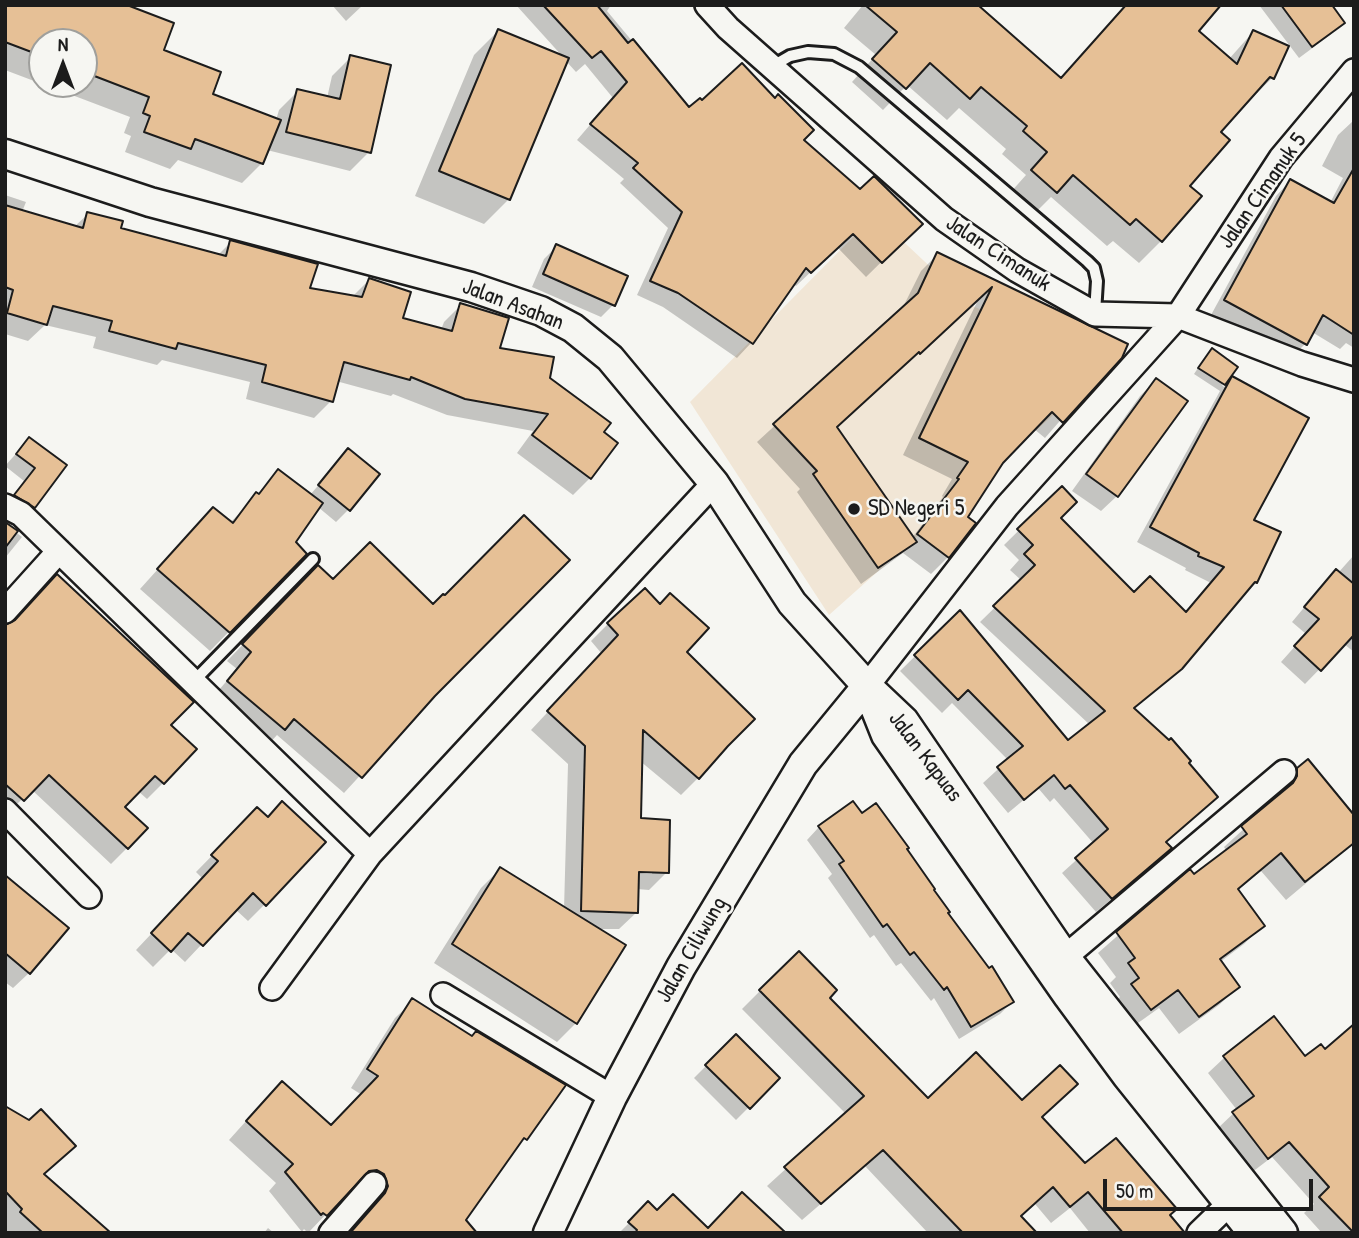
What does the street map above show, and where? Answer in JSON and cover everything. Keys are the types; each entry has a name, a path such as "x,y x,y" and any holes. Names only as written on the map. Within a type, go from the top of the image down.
{"street":[{"name":"Jalan Cimanuk","path":"707,5 728,28 944,219 1017,270 1095,314 1178,316 1302,364 1354,380"},
{"name":"Jalan Cimanuk 5","path":"867,686 1007,506 1178,316 1281,158 1354,71"},
{"name":"Jalan Asahan","path":"5,154 150,202 471,288 541,311 573,328 610,358 714,483 792,603 867,686"},
{"path":"272,988 370,854 714,483"},
{"path":"5,506 21,514 370,854"},
{"path":"5,611 59,551"},
{"name":"Jalan Kapuas","path":"867,686 904,721 1065,957 1283,1233"},
{"name":"Jalan Kapuas","path":"867,686 886,735 1068,996 1127,1076 1231,1202 1253,1233"},
{"name":"Jalan Ciliwung","path":"548,1233 612,1097 681,967 803,764 867,686"},
{"path":"1065,957 1284,772"},
{"path":"5,811 89,896"},
{"path":"443,995 612,1097"},
{"path":"331,1233 374,1184"},
{"path":"1199,1233 1231,1202"}],"lane":[{"path":"771,66 790,56 808,52 834,54 859,66 1094,268 1097,281 1095,314"},
{"path":"193,682 313,559"}],"shaded area":[{"name":"SD Negeri 5","path":"875,215 971,305 1105,369 829,615 690,402"}],"building":[{"path":"5,5 127,5 174,23 164,50 221,72 213,94 281,120 263,164 195,139 191,149 144,132 150,116 143,113 149,97 98,77 98,28 28,28 28,51 5,42"},
{"path":"543,5 597,5 628,43 633,39 689,107 700,98 702,100 742,63 775,98 778,94 814,130 804,140 860,189 874,176 923,224 882,263 853,234 811,273 806,268 753,344 678,293 650,281 682,212 633,168 638,163 590,124 627,82 601,51 592,58"},
{"path":"865,5 978,5 1061,78 1126,5 1221,5 1199,31 1237,64 1253,30 1289,46 1274,79 1270,77 1221,132 1230,140 1190,186 1202,196 1162,242 1136,219 1130,225 1073,175 1057,193 1031,170 1047,152 1023,131 1027,126 981,87 970,99 930,63 906,89 872,59 897,32"},
{"path":"1281,5 1332,5 1345,23 1312,47"},
{"path":"498,29 569,58 510,200 439,171"},
{"path":"350,55 391,65 371,153 286,132 297,89 340,99"},
{"path":"1354,168 1354,335 1323,315 1307,345 1224,300 1290,179 1334,203"},
{"path":"5,205 83,228 87,212 123,221 121,228 226,256 230,240 318,264 310,288 362,297 369,278 411,292 403,318 452,331 460,303 509,318 500,348 554,357 550,378 611,423 604,432 618,443 591,479 532,435 548,414 465,399 411,377 410,380 344,362 333,402 262,382 266,365 178,343 176,349 109,331 112,321 53,306 47,325 7,313 13,290 5,287"},
{"path":"556,244 628,276 615,306 543,274"},
{"path":"937,252 1128,344 1122,358 1063,423 1052,412 1003,463 968,517 976,523 949,558 917,534 959,479 957,478 968,462 919,438 992,287 920,354 919,352 837,427 917,542 878,568 813,474 817,471 773,424 918,293"},
{"path":"1212,348 1238,367 1225,385 1198,368"},
{"path":"1232,376 1309,418 1254,520 1281,532 1257,583 1255,582 1182,669 1134,708 1169,740 1171,738 1218,797 1166,842 1172,848 1112,899 1075,858 1108,829 1070,785 1065,789 1054,775 1024,800 997,767 1023,746 968,690 958,700 914,655 960,610 1068,740 1105,711 993,606 1035,565 1024,554 1033,545 1017,529 1062,486 1077,502 1061,518 1134,592 1150,576 1186,612 1224,567 1198,556 1199,553 1150,527"},
{"path":"1156,378 1188,401 1118,497 1086,474"},
{"path":"29,437 67,465 35,508 14,495 35,468 16,454"},
{"path":"348,448 380,474 350,511 318,485"},
{"path":"278,469 323,503 296,542 307,554 230,633 157,569 213,507 233,523 256,492 259,494"},
{"path":"524,515 570,560 435,696 362,778 294,719 285,730 227,681 251,652 242,644 318,565 333,579 370,542 433,604"},
{"path":"5,522 18,531 5,548"},
{"path":"1336,569 1354,584 1354,635 1321,671 1294,646 1319,619 1304,607"},
{"path":"57,574 194,702 171,725 197,749 164,784 155,776 125,807 148,828 128,849 49,775 24,801 5,784 5,625 15,620"},
{"path":"645,588 660,604 670,593 709,628 687,652 755,719 699,779 643,730 641,818 670,820 669,873 639,872 638,913 581,911 585,746 547,711 618,635 607,623"},
{"path":"1308,759 1354,815 1354,843 1305,882 1281,853 1238,889 1265,926 1220,959 1240,987 1199,1017 1178,990 1151,1010 1131,984 1139,978 1128,963 1135,958 1116,932 1190,869 1194,874 1247,834 1241,826 1293,783 1297,768"},
{"path":"282,801 326,842 266,906 253,893 203,946 188,933 171,952 151,933 218,861 211,855 257,807 268,817"},
{"path":"853,801 862,813 876,803 909,848 907,849 950,912 948,913 989,968 992,966 1014,1002 971,1027 947,987 944,990 914,952 910,955 887,924 883,927 839,864 844,861 818,826"},
{"path":"500,867 626,945 577,1024 452,944"},
{"path":"5,875 69,928 30,974 5,953"},
{"path":"799,951 837,990 830,998 928,1098 976,1052 1022,1100 1060,1065 1078,1084 1042,1117 1085,1163 1116,1138 1177,1209 1170,1215 1185,1233 1123,1233 1088,1192 1070,1207 1053,1187 1021,1216 1037,1233 963,1233 883,1150 821,1204 784,1167 864,1096 759,990"},
{"path":"412,998 472,1036 476,1031 566,1085 527,1140 524,1138 466,1220 477,1233 350,1233 385,1193 388,1186 384,1174 377,1170 369,1171 327,1216 323,1213 321,1215 285,1172 293,1164 246,1121 282,1081 331,1125 378,1076 367,1069"},
{"path":"1274,1016 1305,1056 1321,1044 1325,1049 1354,1024 1354,1233 1319,1197 1329,1187 1289,1142 1268,1159 1232,1112 1254,1096 1223,1056"},
{"path":"736,1034 780,1078 750,1109 705,1065"},
{"path":"5,1106 29,1120 41,1109 76,1146 44,1174 111,1233 43,1233 20,1212 22,1209 5,1191"},
{"path":"742,1192 786,1233 635,1233 637,1230 628,1222 648,1201 657,1210 673,1194 708,1228"}],"place":[{"name":"SD Negeri 5","path":"854,509"}]}
